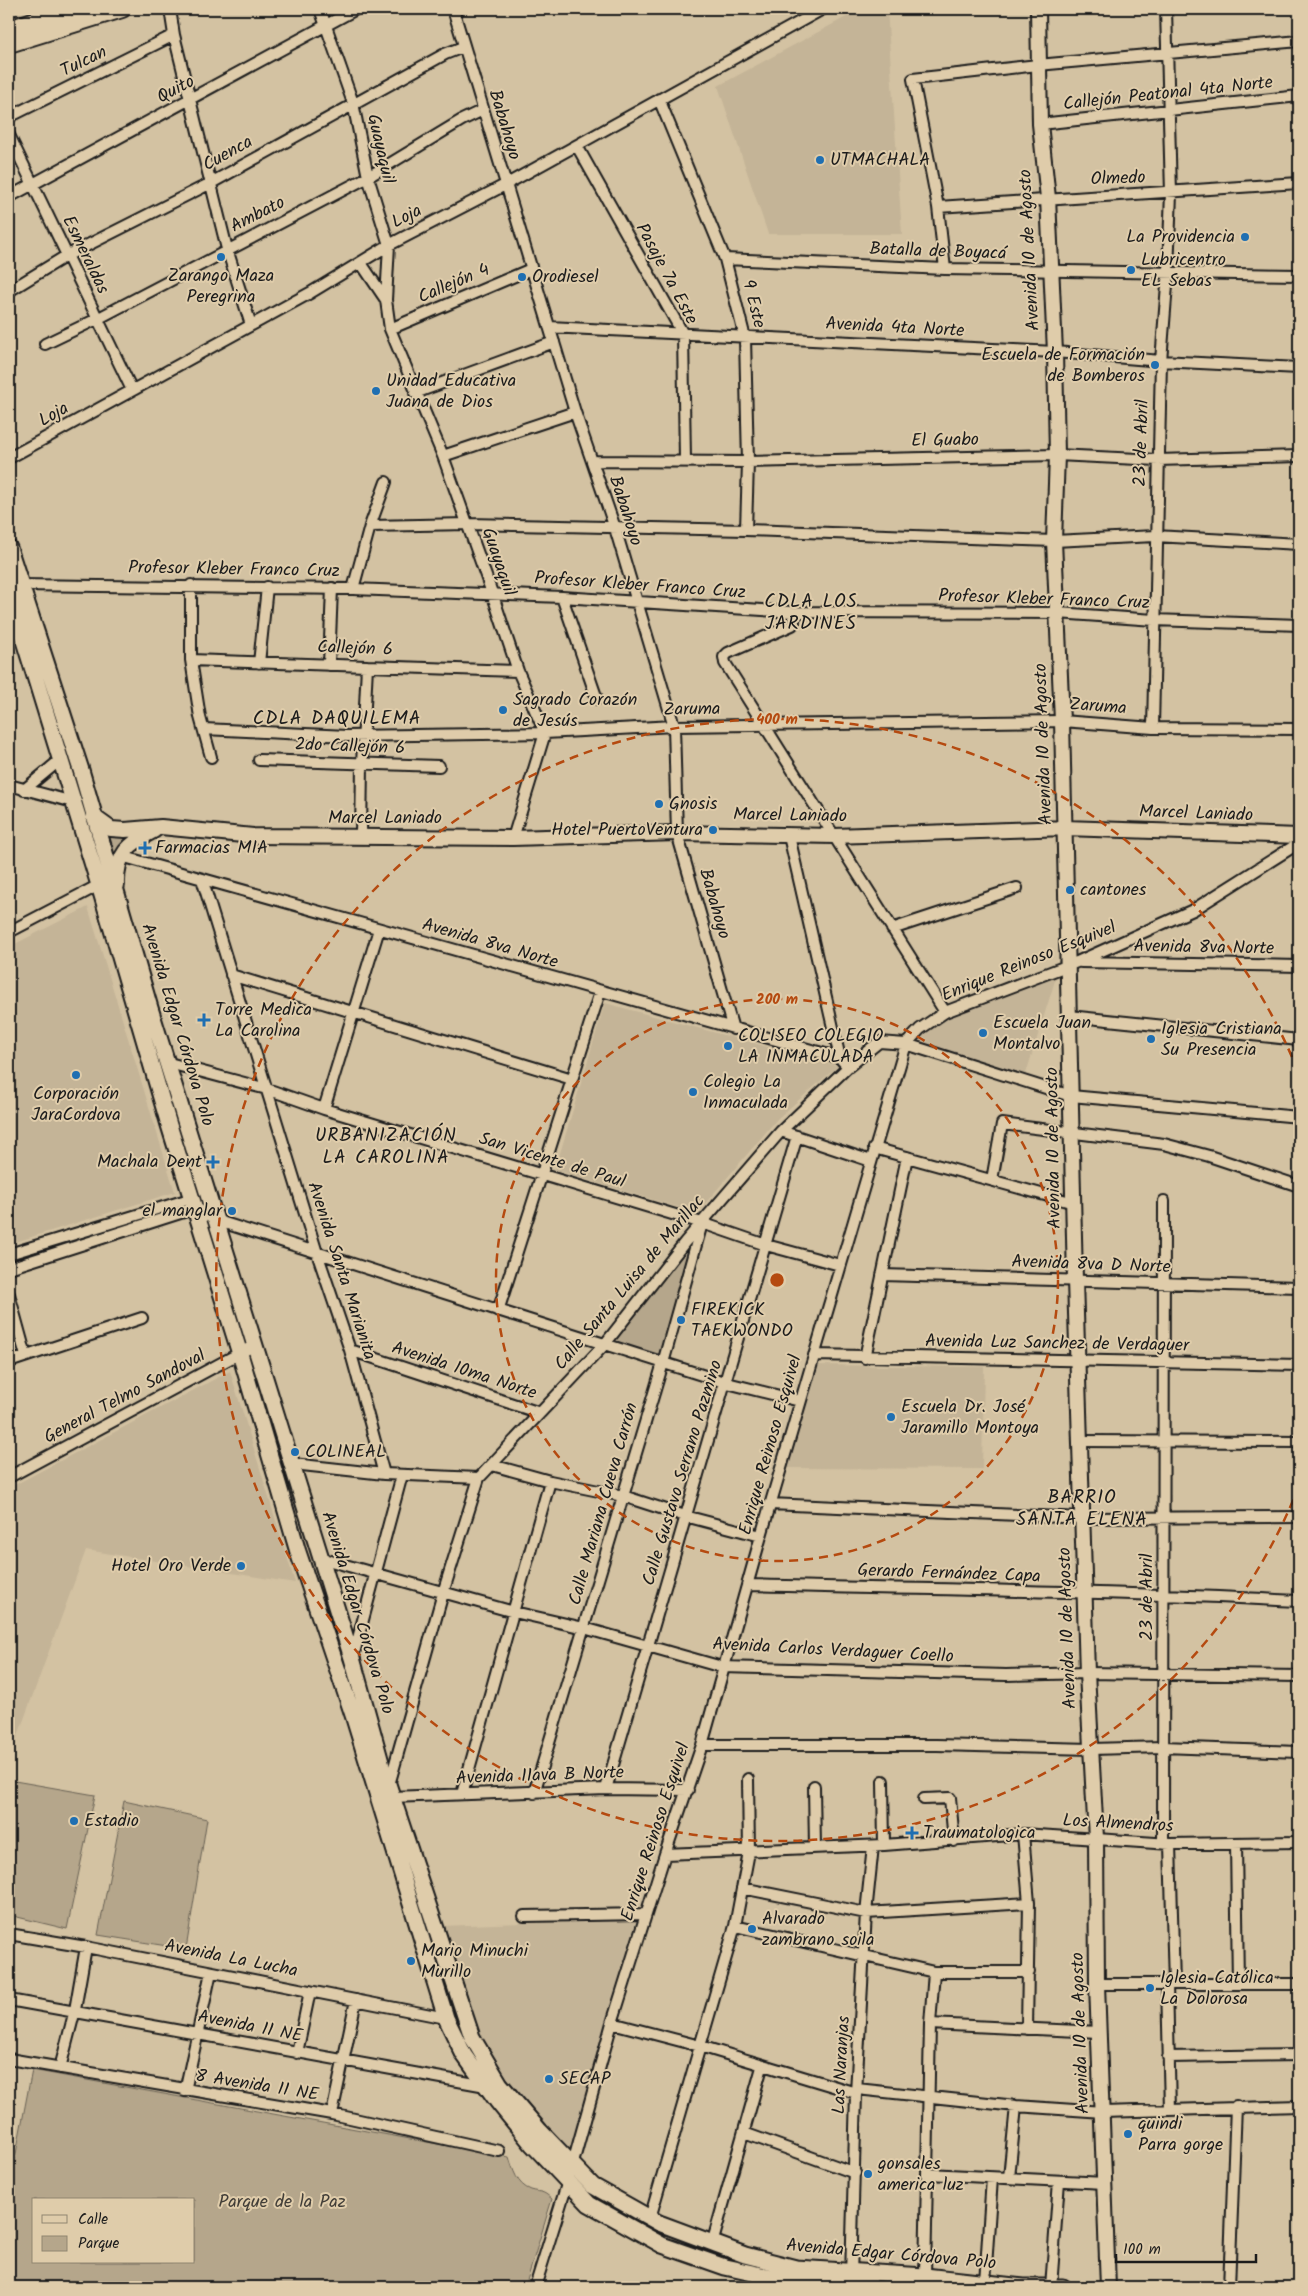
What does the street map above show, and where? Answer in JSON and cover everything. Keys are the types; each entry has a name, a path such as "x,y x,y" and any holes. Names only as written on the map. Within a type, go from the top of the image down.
{"main road":[{"path":"9,42 57,30 122,9"},
{"path":"9,42 62,10"},
{"path":"9,21 62,10"},
{"name":"Avenida Edgar Córdova Polo","path":"9,548 13,588 60,760 99,884 166,1116 241,1354 298,1552 356,1724 446,2018 464,2055 532,2144 589,2204 662,2245 725,2267 789,2281 925,2276 1024,2287 1057,2287"},
{"name":"Avenida Edgar Córdova Polo","path":"13,588 81,770 150,1008 218,1221 278,1424 293,1464 391,1792 472,2037 500,2084 540,2131 593,2186 650,2218 712,2244 796,2268 850,2279 872,2287"}],"street":[{"path":"170,9 174,35 227,249 252,325"},
{"name":"Guayaquil","path":"320,9 324,26 353,104 368,177 389,245 386,300 390,329 415,393 443,456 518,671 545,732"},
{"name":"Quito","path":"9,197 356,9"},
{"name":"Babahoyo","path":"453,9 505,185 575,412 614,528 674,726 677,833 733,1029"},
{"name":"Loja","path":"9,458 252,325 389,245 577,146 823,9"},
{"name":"Avenida 10 de Agosto","path":"1038,9 1040,124 1048,198 1055,352 1057,455 1054,540 1072,964 1068,1016 1075,1280 1087,1673 1096,1838 1097,1984 1108,2287"},
{"name":"23 de Abril","path":"1153,728 1155,536 1161,361 1168,272 1171,193 1169,53 1166,9"},
{"name":"Tulcan","path":"9,117 174,35"},
{"path":"945,270 938,207 913,79 1038,64 1299,41"},
{"name":"Cuenca","path":"9,291 66,256 210,182 445,54 463,47"},
{"name":"Callejón Peatonal 4ta Norte","path":"1040,124 1299,96"},
{"name":"9 Este","path":"659,99 725,259 745,338 748,462 746,530"},
{"name":"Ambato","path":"45,344 97,319 227,249 368,177 462,120 482,110"},
{"name":"Esmeraldas","path":"9,135 34,183 66,256 132,390"},
{"name":"Pasaje 7a Este","path":"577,146 683,334 685,460"},
{"name":"Olmedo","path":"938,207 1048,198 1171,193 1299,183"},
{"name":"Batalla de Boyacá","path":"725,259 945,270 1299,274"},
{"name":"Guayaquil","path":"361,263 386,300"},
{"name":"Callejón 4","path":"390,329 532,270"},
{"name":"Avenida 4ta Norte","path":"549,327 1055,352 1161,361 1299,368"},
{"path":"415,393 554,342"},
{"path":"443,456 575,412"},
{"name":"El Guabo","path":"592,461 685,460 748,462 1057,455 1158,460 1299,456"},
{"path":"353,589 370,526 386,482"},
{"path":"370,526 468,524 746,530 1054,540 1155,536 1299,544"},
{"path":"191,585 191,660 200,717 212,757"},
{"name":"Profesor Kleber Franco Cruz","path":"13,588 191,585 332,588 562,597 792,612 1058,613 1154,620 1299,625"},
{"path":"260,663 267,587"},
{"path":"329,665 332,588"},
{"path":"562,597 597,699"},
{"path":"792,612 794,622 792,625 728,653 724,657 725,663 945,1012"},
{"name":"Callejón 6","path":"191,660 518,671"},
{"path":"362,836 362,764 367,666"},
{"name":"Zaruma","path":"204,729 363,735 545,732 674,726 1062,721 1153,728 1299,729"},
{"path":"513,838 545,732"},
{"path":"24,790 60,760"},
{"name":"2do Callejón 6","path":"259,760 439,766"},
{"path":"9,785 73,802"},
{"name":"Marcel Laniado","path":"93,816 111,829 125,830 161,827 253,836 513,838 677,833 834,836 1065,828 1299,836"},
{"path":"117,891 116,870 122,856 137,840 161,827"},
{"path":"789,836 840,1058 848,1067"},
{"name":"Enrique Reinoso Esquivel","path":"535,2287 568,2181 612,2023 665,1854 702,1745 722,1667 748,1585 800,1401 906,1044 920,1029 945,1012 1072,964 1193,910 1299,843"},
{"name":"Avenida 8va Norte","path":"122,856 840,1058"},
{"name":"Avenida Santa Marianita","path":"202,879 317,1253 350,1350 384,1474"},
{"path":"9,932 99,884"},
{"path":"892,929 1017,888"},
{"path":"324,1109 379,929"},
{"name":"Avenida 8va Norte","path":"1072,964 1299,966"},
{"path":"231,975 572,1079"},
{"path":"498,1311 600,992"},
{"path":"1068,1016 1299,1040"},
{"name":"Calle Santa Luisa de Marillac","path":"480,1478 605,1344 702,1223 781,1131 848,1067 880,1042 906,1044 1071,1096 1299,1117"},
{"name":"San Vicente de Paul","path":"169,1063 267,1089 324,1109 702,1223 766,1245 840,1265"},
{"path":"992,1180 1002,1124 1164,1144 1209,1156 1299,1186"},
{"path":"781,1131 871,1161"},
{"name":"Calle Gustavo Serrano Pazmino","path":"606,1790 685,1516 727,1383 797,1136"},
{"path":"874,1148 1074,1203"},
{"path":"864,1358 907,1157"},
{"name":"23 de Abril","path":"1164,1201 1163,1747 1171,1983 1168,2057 1170,2110"},
{"path":"194,1203 218,1221 727,1383 800,1401"},
{"path":"9,1254 194,1203"},
{"path":"9,1268 194,1203"},
{"name":"Calle Mariana Cueva Carrón","path":"534,1793 663,1363 702,1223"},
{"name":"Avenida 8va D Norte","path":"882,1275 1299,1287"},
{"path":"9,1294 26,1356"},
{"path":"9,1362 142,1318"},
{"name":"General Telmo Sandoval","path":"9,1477 256,1345"},
{"name":"Avenida 10ma Norte","path":"350,1350 540,1413"},
{"name":"Avenida Luz Sanchez de Verdaguer","path":"814,1355 864,1358 1299,1365"},
{"path":"1080,1441 1299,1442"},
{"path":"293,1464 384,1474 480,1478 443,1593 391,1792"},
{"path":"492,1465 550,1481 623,1496 685,1516 761,1536"},
{"path":"352,1658 402,1475"},
{"path":"462,1794 550,1481"},
{"path":"770,1504 1083,1518 1299,1517"},
{"name":"Avenida Carlos Verdaguer Coello","path":"320,1558 375,1575 514,1612 584,1628 648,1648 722,1667 1006,1675 1087,1673 1299,1676"},
{"name":"Gerardo Fernández Capa","path":"748,1585 1085,1594 1164,1594 1299,1601"},
{"path":"702,1745 927,1745 1092,1749 1163,1747 1299,1752"},
{"path":"650,2218 735,1926 749,1852 748,1779"},
{"path":"883,1781 884,1845"},
{"path":"814,1786 815,1848"},
{"name":"Avenida 11ava B Norte","path":"391,1792 462,1794 688,1790"},
{"path":"924,1799 950,1798 954,1841"},
{"path":"1023,1834 1029,1903 1028,2028"},
{"name":"Los Almendros","path":"665,1854 873,1846 1023,1834 1166,1843 1236,1844 1299,1842"},
{"path":"1236,1844 1238,1984"},
{"name":"Las Naranjas","path":"850,2279 855,2173 856,2091 866,1913 873,1846"},
{"path":"742,1888 866,1913 1029,1903"},
{"path":"524,1916 646,1914"},
{"path":"735,1926 934,1972 1029,1972"},
{"name":"Avenida La Lucha","path":"9,1934 86,1947 446,2018"},
{"path":"60,2068 75,2010 86,1947"},
{"path":"185,2091 211,1972"},
{"path":"925,2276 930,2024 934,1972"},
{"path":"1097,1984 1299,1984"},
{"path":"297,2053 310,1991"},
{"name":"Avenida 11 NE","path":"9,2000 75,2010 297,2053 486,2086"},
{"path":"332,2114 356,2000"},
{"path":"612,2023 700,2046 762,2067 856,2091 1103,2112 1236,2106 1299,2106"},
{"path":"930,2024 1099,2032"},
{"path":"1168,2057 1299,2055"},
{"name":"8 Avenida 11 NE","path":"9,2060 185,2091 332,2114 500,2151"},
{"path":"712,2244 762,2067"},
{"path":"1009,2178 1016,2106"},
{"path":"1229,2287 1236,2106"},
{"path":"744,2133 855,2173"},
{"path":"928,2174 1105,2183"},
{"path":"985,2282 992,2178"},
{"path":"1057,2287 1059,2181"}],"shaded area":[{"name":"UTMACHALA","path":"861,9 887,9 902,234 768,234 718,86"},
{"path":"88,907 175,1192 9,1244 9,947"},
{"name":"Escuela Juan Montalvo","path":"1057,974 1024,1080 912,1046 943,1020 976,1002"},
{"name":"Colegio La Inmaculada","path":"605,1003 838,1066 778,1118 697,1213 555,1170"},
{"name":"Escuela Dr. José Jaramillo Montoya","path":"814,1365 984,1367 982,1469 783,1468"},
{"name":"Hotel Oro Verde","path":"230,1371 295,1583 86,1550 9,1760 9,1488"},
{"name":"SECAP","path":"637,1919 570,2153 538,2123 476,2034 440,1926"}],"green space":[{"path":"106,831 126,835 127,839 111,862"},
{"path":"698,1225 658,1362 598,1344"},
{"path":"9,1780 95,1795 67,1929 9,1915"},
{"path":"124,1801 207,1819 186,1949 98,1935"},
{"name":"Parque de la Paz","path":"32,2070 509,2157 516,2176 522,2185 531,2190 544,2193 552,2199 525,2287 9,2287 9,2190"}],"place":[{"name":"UTMACHALA","path":"820,160"},
{"name":"La Providencia","path":"1245,237"},
{"name":"Zarango Maza Peregrina","path":"221,257"},
{"name":"Lubricentro EL Sebas","path":"1131,270"},
{"name":"Orodiesel","path":"522,277"},
{"name":"Escuela de Formación de Bomberos","path":"1155,365"},
{"name":"Unidad Educativa Juana de Dios","path":"376,391"},
{"name":"Sagrado Corazón de Jesús","path":"503,710"},
{"name":"Gnosis","path":"659,804"},
{"name":"Hotel PuertoVentura","path":"713,830"},
{"name":"Farmacias MIA","path":"145,848"},
{"name":"cantones","path":"1070,890"},
{"name":"Torre Medica La Carolina","path":"204,1020"},
{"name":"Escuela Juan Montalvo","path":"983,1033"},
{"name":"Iglesia Cristiana Su Presencia","path":"1151,1039"},
{"name":"COLISEO COLEGIO LA INMACULADA","path":"728,1046"},
{"name":"Corporación JaraCordova","path":"76,1075"},
{"name":"Colegio La Inmaculada","path":"693,1092"},
{"name":"Machala Dent","path":"213,1162"},
{"name":"el manglar","path":"232,1211"},
{"name":"FIREKICK TAEKWONDO","path":"681,1320"},
{"name":"Escuela Dr. José Jaramillo Montoya","path":"891,1417"},
{"name":"COLINEAL","path":"295,1452"},
{"name":"Hotel Oro Verde","path":"241,1566"},
{"name":"Estadio","path":"74,1821"},
{"name":"Traumatologica","path":"912,1833"},
{"name":"Alvarado zambrano soila","path":"752,1929"},
{"name":"Mario Minuchi Murillo","path":"411,1961"},
{"name":"Iglesia Católica La Dolorosa","path":"1150,1988"},
{"name":"SECAP","path":"549,2079"},
{"name":"quindi Parra gorge","path":"1128,2134"},
{"name":"gonsales america luz","path":"868,2174"}],"district":[{"name":"CDLA LOS JARDINES","path":"811,613"},
{"name":"CDLA DAQUILEMA","path":"337,719"},
{"name":"URBANIZACIÓN LA CAROLINA","path":"386,1147"},
{"name":"BARRIO SANTA ELENA","path":"1082,1509"}]}
